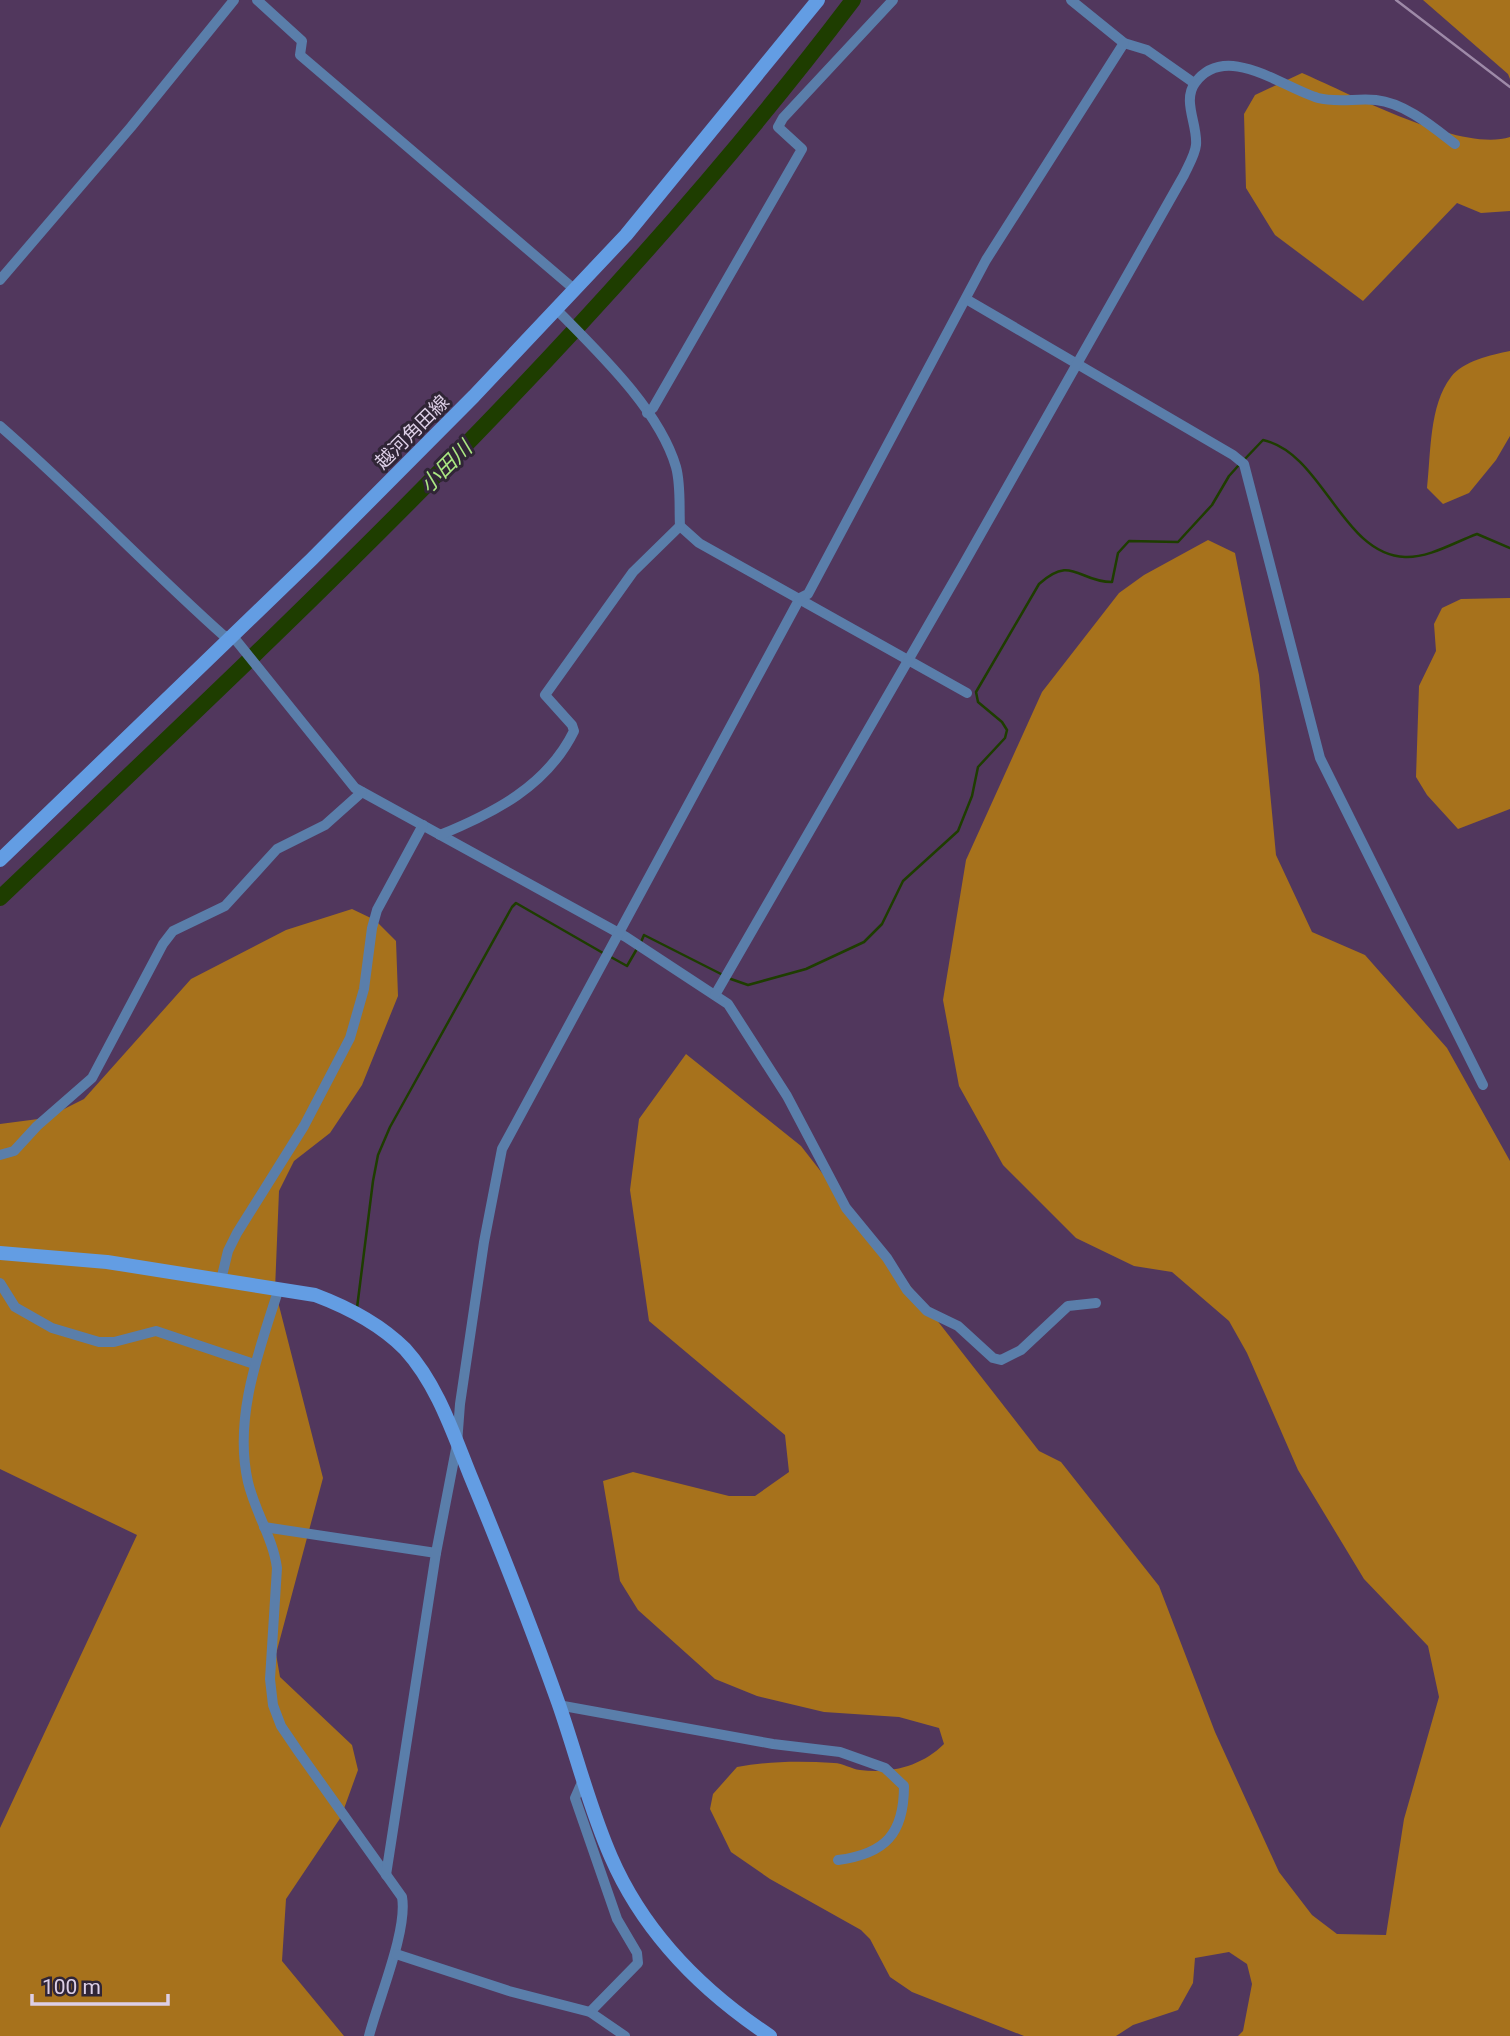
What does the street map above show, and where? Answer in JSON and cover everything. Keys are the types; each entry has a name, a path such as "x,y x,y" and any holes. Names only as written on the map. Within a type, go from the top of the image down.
{"street":[{"path":"0,279 114,147 233,0"},
{"path":"257,0 302,41 300,55 574,289"},
{"path":"647,413 653,408 711,310 802,149 778,127 783,118 893,0"},
{"path":"1071,0 1124,43 1147,50 1194,83"},
{"name":"越河角田線","path":"0,860 465,406 632,228 812,2"},
{"path":"386,1875 436,1553 457,1444 474,1306 502,1149 800,598 808,594 848,523 986,260 1124,43"},
{"path":"715,995 1184,175 1196,148 1190,92 1194,83 1203,74 1223,66 1251,70 1331,101 1380,100 1398,106 1455,144"},
{"path":"967,299 1233,455 1244,464 1320,758 1483,1086"},
{"path":"556,309 605,359 666,439 676,468 680,526 699,543 967,693"},
{"path":"0,426 48,467 163,582 255,661 288,707 362,792 626,936 736,1012 747,1038 775,1076 846,1208 887,1258 907,1290 927,1311 958,1326 993,1358 1001,1360 1021,1350 1069,1306 1096,1303"},
{"path":"440,835 491,814 517,797 544,772 569,741 574,732 572,725 545,695 633,572 680,526"},
{"path":"0,1155 14,1151 37,1126 92,1078 163,944 173,931 225,906 277,849 325,825 362,792"},
{"path":"221,1280 228,1251 237,1233 304,1126 350,1038 364,989 377,910 423,825"},
{"path":"0,1253 107,1262 315,1295 342,1305 405,1349 439,1401 457,1444 558,1704 611,1858 635,1902 661,1939 699,1984 770,2036"},
{"path":"0,1283 15,1307 52,1328 99,1342 114,1342 156,1331 254,1364"},
{"path":"279,1288 254,1364 245,1436 245,1467 275,1553 277,1568 270,1679 273,1705 287,1734 403,1903 396,1954 379,1997 369,2036"},
{"path":"264,1527 436,1553"},
{"path":"558,1704 774,1744 840,1752 885,1768 904,1786 898,1829 885,1844 868,1853 838,1860"},
{"path":"583,1780 575,1798 617,1919 637,1953 638,1963 590,2012"},
{"path":"396,1954 509,1991 590,2012 625,2036"}],"shaded area":[{"path":"1423,0 1510,0 1510,79 1508,74"},
{"path":"1302,73 1376,107 1436,129 1464,137 1489,140 1510,137 1510,211 1481,213 1457,203 1363,301 1275,235 1246,188 1244,114 1255,95"},
{"path":"1510,351 1510,436 1496,460 1469,493 1443,504 1427,488 1432,430 1444,388 1456,371 1463,367 1494,354"},
{"path":"1208,540 1235,553 1259,675 1276,855 1312,932 1365,955 1447,1048 1510,1161 1510,2036 1238,2036 1243,2031 1252,1984 1247,1964 1229,1952 1195,1958 1193,1983 1178,2010 1133,2025 1116,2036 1024,2036 912,1992 890,1977 870,1939 861,1930 770,1879 731,1852 710,1809 713,1794 737,1767 809,1762 837,1763 872,1771 905,1767 926,1758 944,1744 939,1728 899,1717 824,1712 757,1696 715,1679 638,1610 620,1581 603,1481 633,1472 729,1496 755,1496 789,1472 785,1435 649,1321 630,1190 639,1119 686,1054 801,1146 1039,1451 1061,1462 1159,1586 1215,1732 1279,1872 1312,1915 1337,1934 1386,1935 1404,1819 1439,1697 1428,1646 1364,1579 1298,1470 1247,1353 1229,1321 1172,1272 1134,1266 1076,1238 1003,1165 959,1086 943,1000 966,860 1042,692 1119,593 1144,575"},
{"path":"1510,598 1510,809 1458,829 1427,795 1416,777 1419,686 1436,651 1434,624 1442,608 1461,599"},
{"path":"352,909 375,920 396,941 398,996 362,1085 330,1133 294,1161 279,1191 275,1290 323,1478 276,1654 280,1677 352,1745 358,1770 341,1817 286,1899 282,1961 344,2036 0,2036 0,1828 137,1535 0,1469 0,1124 46,1118 84,1099 191,979 286,930"}],"waterway":[{"name":"小田川","path":"0,898 335,576 552,354 656,240 757,122 853,0"},
{"path":"1243,461 1263,440 1284,449 1302,463 1348,523 1365,540 1383,552 1414,557 1477,534 1510,548"},
{"path":"728,978 748,985 806,969 864,942 882,924 903,881 958,831 972,796 978,767 1005,738 1007,730 1002,722 978,702 976,692 1039,584 1050,575 1068,570 1100,581 1112,582 1118,553 1129,541 1178,542 1212,505 1238,466"},
{"path":"357,1308 378,1155 390,1127 512,907 516,903 603,953"},
{"path":"641,942 644,935 723,975"},
{"path":"609,956 627,966 638,947"}],"railway":[{"path":"1396,0 1510,87"}]}
